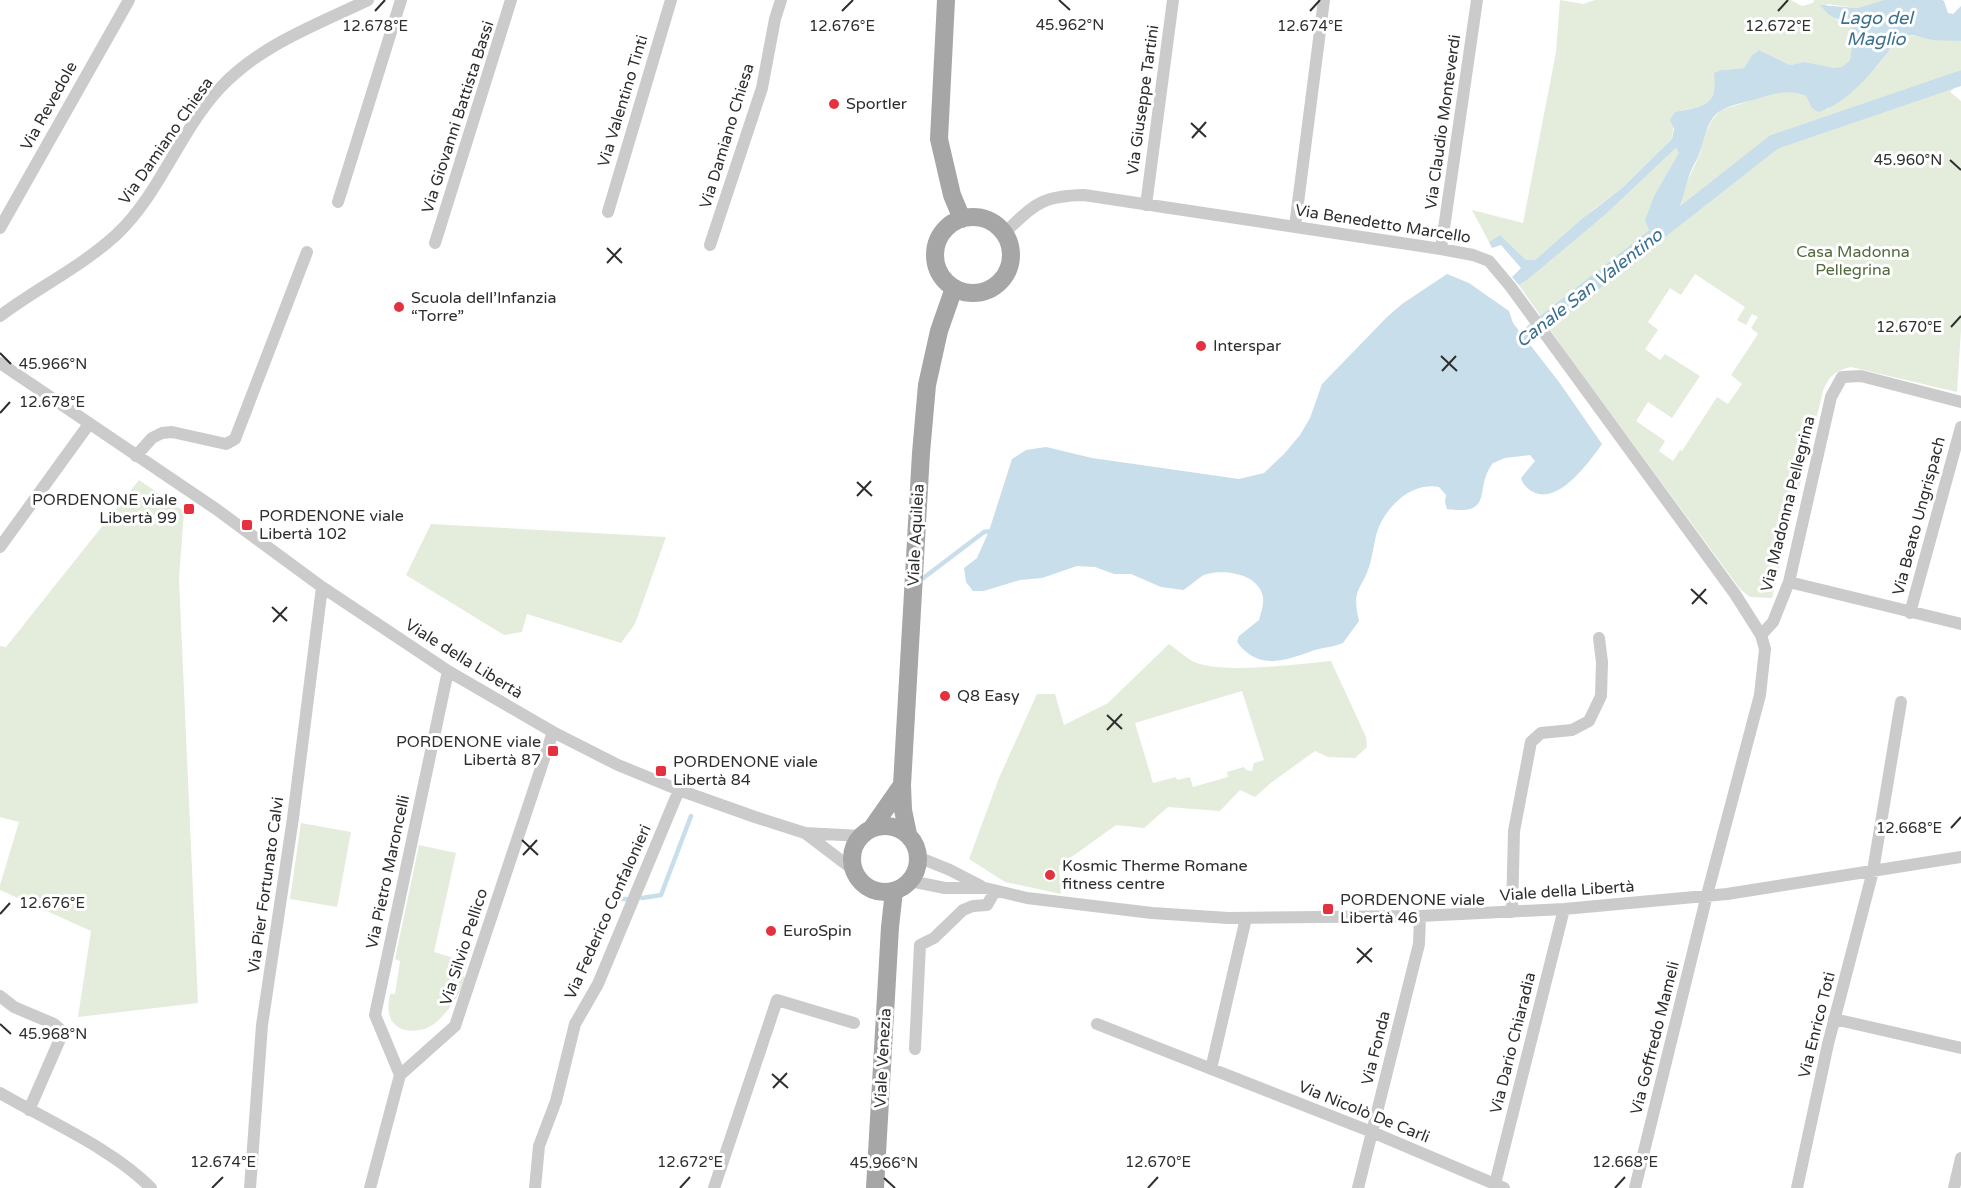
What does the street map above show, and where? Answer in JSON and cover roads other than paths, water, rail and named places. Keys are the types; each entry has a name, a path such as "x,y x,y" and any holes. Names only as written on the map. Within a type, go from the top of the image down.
{"main road":[{"path":"946,0 939,139 952,195 963,219"},
{"path":"974,217 988,221 1004,233 1011,257 1005,274 997,284 986,291 975,293 954,288 940,273 936,265 936,248 943,231 951,224 974,217"},
{"name":"Viale Aquileia","path":"918,857 908,834 903,810 902,785 921,453 927,385 939,331 954,288"},
{"path":"902,785 853,853 855,872 863,883 873,889 887,892 902,886 916,870 918,857"},
{"path":"867,832 887,826 895,827 908,834"},
{"name":"Viale Venezia","path":"875,1188 890,927 902,886"},
{"name":"Viale Venezia","path":"873,889 890,927"}],"street":[{"name":"Via Revedole","path":"0,228 129,0"},
{"name":"Via Damiano Chiesa","path":"0,316 115,236 136,214 188,132 220,88 254,58 282,41 368,0"},
{"path":"338,202 401,0"},
{"name":"Via Giovanni Battista Bassi","path":"435,243 511,0"},
{"name":"Via Valentino Tinti","path":"608,212 671,0"},
{"name":"Via Damiano Chiesa","path":"710,245 762,88 775,19 781,0"},
{"name":"Via Giuseppe Tartini","path":"1146,205 1173,0"},
{"path":"1295,226 1324,0"},
{"name":"Via Claudio Monteverdi","path":"1441,249 1477,0"},
{"name":"Via Benedetto Marcello","path":"1004,233 1038,202 1062,195 1084,195 1441,249 1473,255 1489,261 1510,286 1666,497 1735,594 1761,635"},
{"path":"136,456 152,438 162,433 172,432 226,444 235,440 307,252"},
{"name":"Viale della Libertà","path":"0,363 216,509 322,587 448,671 553,732 618,765 679,790 806,833 867,832"},
{"name":"Via Madonna Pellegrina","path":"1761,635 1773,622 1789,582 1831,397 1842,377 1861,376 1961,402"},
{"path":"0,547 89,424"},
{"name":"Via Beato Ungrispach","path":"1910,613 1961,427"},
{"path":"1789,582 1961,624"},
{"name":"Via Pier Fortunato Calvi","path":"250,1188 262,1025 293,818 322,587"},
{"path":"1707,895 1760,695 1765,649 1761,635"},
{"path":"1512,912 1514,831 1531,742 1541,733 1572,730 1589,722 1600,696 1602,662 1599,638"},
{"name":"Via Pietro Maroncelli","path":"400,1075 375,1016 448,671"},
{"name":"Via Enrico Toti","path":"1797,1188 1834,1019 1873,871 1901,702"},
{"name":"Via Silvio Pellico","path":"400,1075 455,1026 553,732"},
{"name":"Via Federico Confalonieri","path":"535,1188 538,1146 556,1101 575,1024 598,984 679,790"},
{"name":"Viale della Libertà","path":"806,833 855,872"},
{"name":"Viale della Libertà","path":"918,857 990,889 1027,898 1152,914 1246,918 1420,916 1564,909 1727,894 1961,857"},
{"name":"Viale della Libertà","path":"902,886 990,889"},
{"path":"915,1049 920,945 934,938 963,910 973,906 987,905 990,889"},
{"name":"Via Goffredo Mameli","path":"1635,1188 1707,895"},
{"name":"Via Dario Chiaradia","path":"1500,1186 1564,909"},
{"name":"Via Fonda","path":"1358,1188 1419,944 1420,916"},
{"path":"1211,1069 1246,918"},
{"path":"0,996 14,1007 54,1024 61,1030 60,1039 29,1110"},
{"path":"714,1188 777,1000 854,1023"},
{"path":"1834,1019 1961,1048"},
{"name":"Via Nicolò De Carli","path":"1097,1024 1372,1132 1500,1186"},
{"path":"370,1188 400,1075"},
{"path":"0,1093 89,1143 143,1179 151,1188"},
{"path":"1954,1188 1961,1158"}],"water":[{"name":"Lago del Maglio","path":"1884,0 1942,0 1948,13 1953,14 1961,6 1961,41 1933,40 1912,35 1898,37 1878,65 1854,90 1836,104 1818,112 1811,107 1806,96 1788,92 1769,95 1722,110 1709,124 1679,208 1669,221 1660,227 1649,230 1645,220 1655,194 1679,153 1676,148 1606,214 1519,285 1512,277 1521,268 1501,245 1492,248 1489,242 1500,235 1526,260 1535,260 1622,188 1672,139 1674,129 1670,120 1675,112 1701,106 1711,99 1714,93 1714,73 1744,68 1752,55 1759,50 1790,65 1805,62 1835,68 1842,67 1850,60 1854,34 1845,23 1828,14 1820,5 1858,8"},
{"path":"1447,274 1469,283 1509,311 1513,323 1559,382 1602,444 1572,480 1553,493 1533,492 1523,483 1521,478 1535,461 1530,455 1505,458 1493,463 1487,472 1481,498 1472,508 1447,509 1446,495 1439,487 1419,488 1401,498 1386,514 1377,532 1370,564 1358,590 1356,602 1359,621 1343,643 1283,660 1273,661 1254,657 1237,642 1239,636 1259,620 1263,597 1260,589 1249,578 1232,573 1207,574 1183,590 1161,587 1131,574 1114,574 1095,567 1077,566 1042,578 1020,580 984,591 973,591 966,582 964,568 977,558 989,531 1012,459 1026,450 1046,447 1092,458 1239,479 1264,473 1300,435 1310,418 1322,384 1386,318 1402,304"}],"waterway":[{"name":"Canale San Valentino","path":"1509,350 1774,142 1961,78"},
{"path":"922,579 984,532 993,531"},
{"path":"642,898 661,895 691,816"},
{"path":"618,899 627,899"}],"place":[{"name":"Sportler","path":"834,104"},
{"name":"Scuola dell’Infanzia “Torre”","path":"399,307"},
{"name":"Interspar","path":"1201,346"},
{"name":"PORDENONE viale Libertà 99","path":"189,509"},
{"name":"PORDENONE viale Libertà 102","path":"247,525"},
{"name":"Q8 Easy","path":"945,696"},
{"name":"PORDENONE viale Libertà 87","path":"553,751"},
{"name":"PORDENONE viale Libertà 84","path":"661,771"},
{"name":"Kosmic Therme Romane fitness centre","path":"1050,875"},
{"name":"PORDENONE viale Libertà 46","path":"1328,909"},
{"name":"EuroSpin","path":"771,931"}],"park label":[{"name":"Casa Madonna Pellegrina","path":"1853,261"}]}
